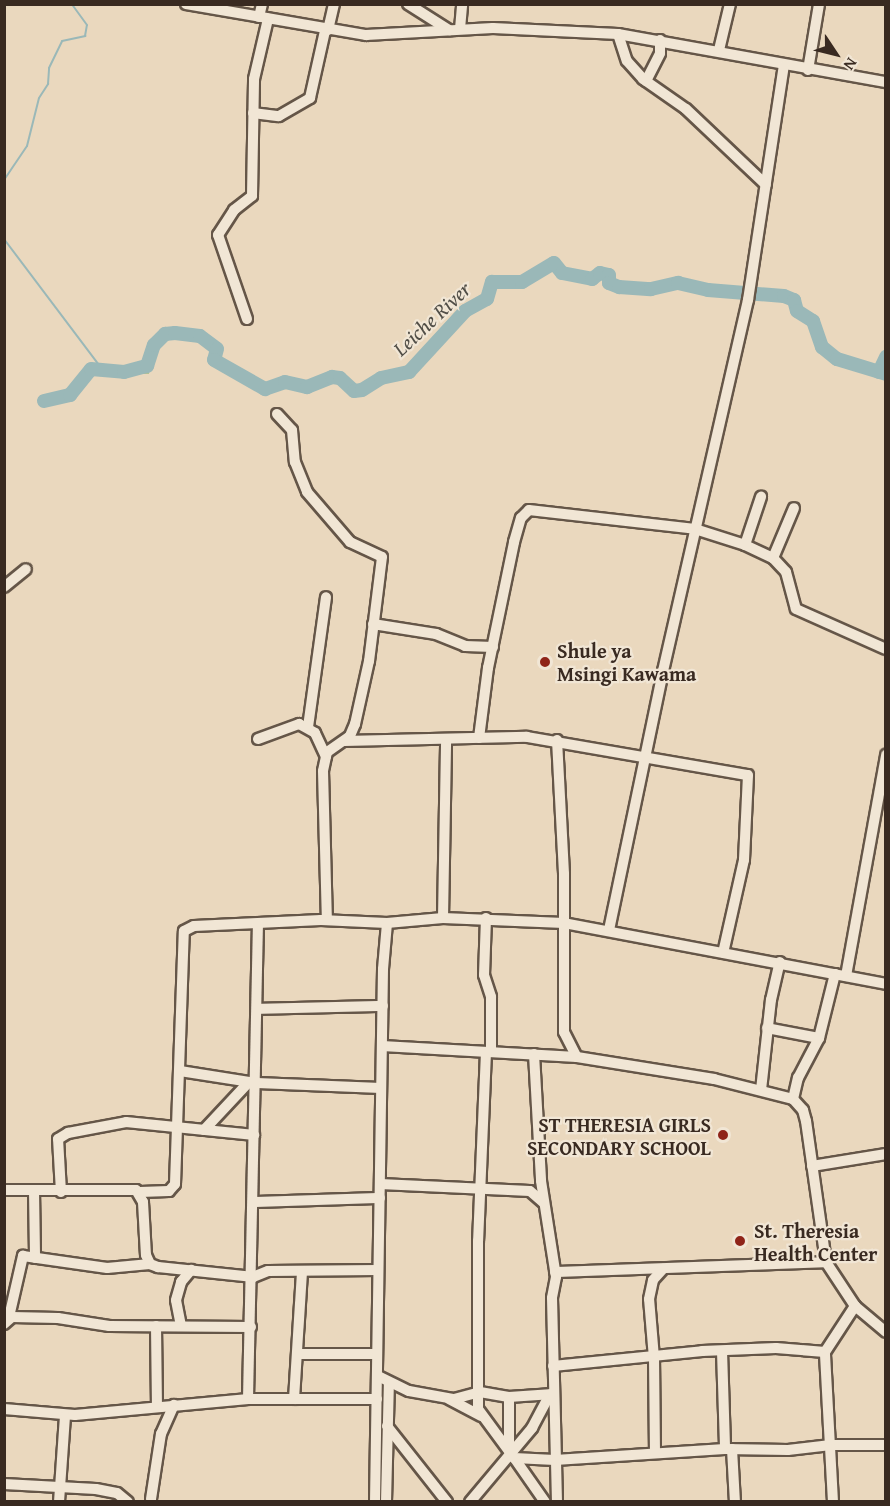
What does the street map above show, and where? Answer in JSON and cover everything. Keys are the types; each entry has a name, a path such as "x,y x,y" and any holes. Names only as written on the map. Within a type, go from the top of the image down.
{"street":[{"path":"186,4 326,31 384,35 454,29 618,34 719,50 784,66 885,82"},
{"path":"247,319 218,235 234,210 252,196 254,79 263,18 262,4"},
{"path":"253,113 279,116 309,98 334,4"},
{"path":"408,4 454,29"},
{"path":"454,29 462,4"},
{"path":"719,50 730,4"},
{"path":"808,70 819,4"},
{"path":"618,34 627,61 646,81 686,109 766,185"},
{"path":"646,81 660,53 660,40"},
{"path":"609,930 644,757 748,300 784,66"},
{"path":"276,414 292,430 295,462 307,492 350,542 382,557 373,624 355,724 344,741 326,757"},
{"path":"745,545 761,497"},
{"path":"773,558 794,508"},
{"path":"478,738 514,542 521,518 529,510 695,529 745,545 773,558 786,572 796,609 885,649"},
{"path":"4,587 26,569"},
{"path":"308,727 326,597"},
{"path":"373,624 436,634 465,646 493,647"},
{"path":"258,739 290,725 308,727 318,737 326,757 327,920"},
{"path":"344,741 446,742 478,738 557,740 748,775 744,860 723,953"},
{"path":"557,740 564,923 564,1032 577,1057"},
{"path":"443,918 446,742"},
{"path":"793,1099 798,1078 819,1038 840,975 882,797 885,755"},
{"path":"4,1190 169,1191 175,1184 184,931 194,926 327,920 387,923 443,918 564,923 780,962 885,984"},
{"path":"481,1416 479,1190 491,998 484,975 486,918"},
{"path":"375,1502 381,1088 387,923"},
{"path":"248,1400 253,1277 252,1083 257,1009 258,924"},
{"path":"761,1090 767,1028 780,962"},
{"path":"257,1009 383,1006"},
{"path":"767,1028 819,1038"},
{"path":"552,1055 564,1032"},
{"path":"382,1046 577,1057 761,1090 793,1099 803,1110 826,1262 855,1306 885,1332"},
{"path":"534,1054 543,1203 555,1272 552,1394 557,1502"},
{"path":"180,1071 252,1083 381,1088"},
{"path":"204,1130 252,1083"},
{"path":"61,1192 58,1143 62,1135 126,1122 254,1135"},
{"path":"812,1166 885,1154"},
{"path":"380,1184 530,1191 541,1182"},
{"path":"34,1191 35,1258"},
{"path":"530,1191 543,1203"},
{"path":"140,1192 144,1246 150,1264"},
{"path":"253,1202 380,1198"},
{"path":"251,1327 109,1326 58,1318 7,1321 21,1257 107,1268 150,1264 253,1277 268,1271 378,1270"},
{"path":"253,1259 268,1271"},
{"path":"555,1272 826,1262"},
{"path":"655,1453 654,1358 650,1293 653,1280 663,1269"},
{"path":"181,1326 176,1300 181,1282 191,1270"},
{"path":"294,1399 302,1270"},
{"path":"833,1502 825,1352 855,1306"},
{"path":"156,1326 157,1406"},
{"path":"553,1366 776,1348 825,1352"},
{"path":"722,1351 728,1449 735,1502"},
{"path":"297,1354 377,1354"},
{"path":"378,1376 409,1392 446,1398 458,1399 480,1392 509,1397 552,1394"},
{"path":"386,1502 389,1383"},
{"path":"470,1502 535,1424 552,1394"},
{"path":"509,1397 512,1450"},
{"path":"446,1398 481,1416 512,1450 545,1502"},
{"path":"4,1409 65,1416 157,1406 248,1400 377,1399"},
{"path":"151,1499 160,1434 174,1405"},
{"path":"535,1424 553,1413"},
{"path":"59,1502 65,1416"},
{"path":"387,1426 447,1502"},
{"path":"512,1450 538,1460 555,1460 728,1449 788,1450 831,1445 885,1445"},
{"path":"4,1484 60,1486 117,1493 128,1502"}],"green space":[{"path":"151,346 149,374 138,374 136,370 129,377 122,376 124,368 143,362"}],"waterway":[{"path":"4,180 27,146 39,98 48,84 49,68 62,41 85,36 87,25 72,4"},
{"path":"4,239 102,369"},
{"name":"Leiche River","path":"44,401 70,395 91,369 124,372 147,366 154,345 165,334 175,333 200,336 217,349 214,360 265,389 285,382 307,387 332,377 340,378 354,391 362,390 381,378 409,372 465,311 487,299 492,282 522,282 554,263 562,273 592,279 600,273 609,275 609,283 619,287 651,289 678,283 708,290 784,296 794,300 797,311 813,321 822,347 837,359 886,374"},
{"path":"879,372 886,357"}],"place":[{"name":"Shule ya Msingi Kawama","path":"545,662"},
{"name":"ST THERESIA GIRLS SECONDARY SCHOOL","path":"723,1135"},
{"name":"St. Theresia Health Center","path":"740,1241"}]}
